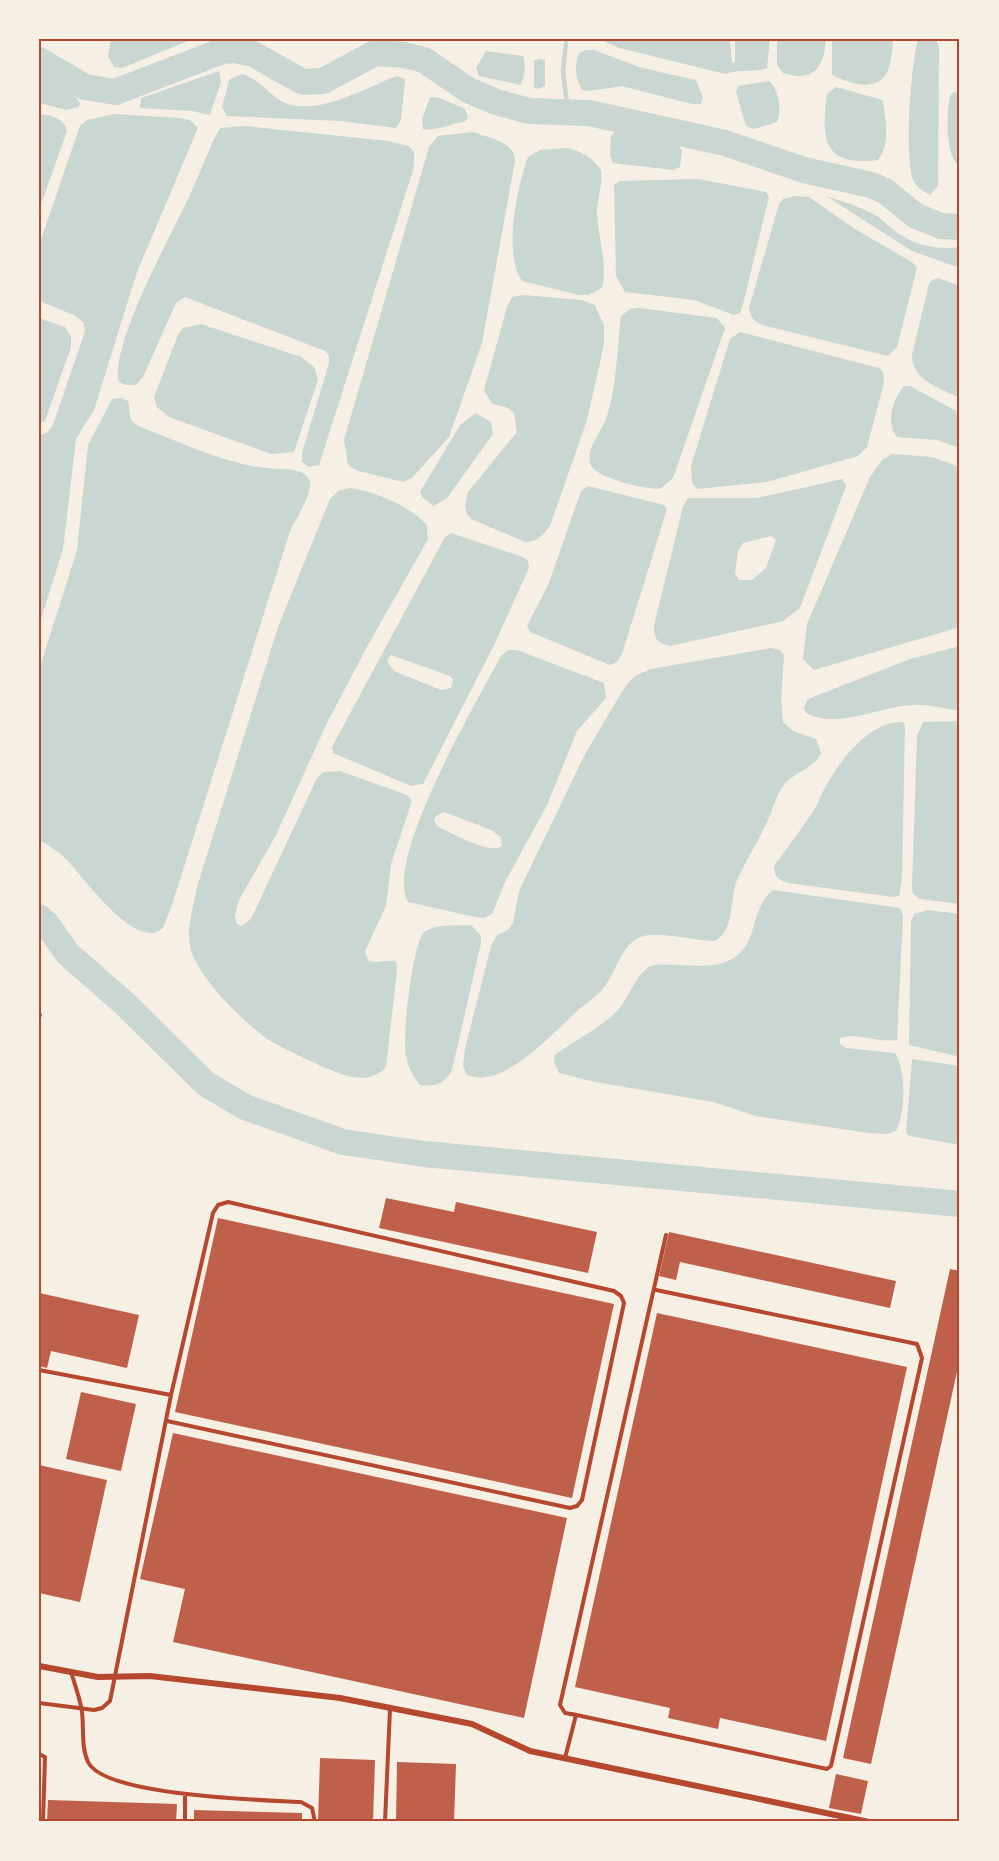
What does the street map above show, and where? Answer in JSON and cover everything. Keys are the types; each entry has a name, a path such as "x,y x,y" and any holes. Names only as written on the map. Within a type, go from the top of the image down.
{"street":[{"path":"39,1666 115,1678 150,1676 340,1698 472,1724 522,1748 869,1822"}],"lane":[{"path":"39,1703 82,1710 94,1710 106,1704 115,1678 171,1395 213,1213 218,1205 228,1202 614,1291 621,1296 624,1303 582,1500 577,1506 570,1508 167,1421"},
{"path":"656,1290 918,1344 922,1358 831,1766 827,1769 572,1714 562,1710 560,1705 656,1290 666,1235"},
{"path":"39,1370 171,1395"},
{"path":"71,1672 82,1710 85,1751 93,1770 108,1779 185,1795 301,1802 312,1808 315,1822"},
{"path":"385,1822 390,1709"},
{"path":"565,1758 576,1715 572,1714"},
{"path":"39,1754 45,1758 43,1822"},
{"path":"184,1822 185,1795"}],"shaded area":[{"path":"111,39 193,39 122,68 114,67 108,56"},
{"path":"599,39 730,39 732,63 735,62 735,39 770,39 767,68 726,74 619,48"},
{"path":"777,39 826,39 820,65 810,74 803,76 783,73 777,65"},
{"path":"832,39 892,39 891,58 883,78 877,82 860,84 832,75"},
{"path":"918,39 936,39 939,47 938,186 930,195 918,187 913,180 910,168 911,88"},
{"path":"594,50 642,68 696,80 703,98 701,104 692,104 622,86 582,90 578,81 576,62 579,53"},
{"path":"486,51 523,56 524,71 520,85 479,76 476,68"},
{"path":"534,60 545,60 545,86 538,89 534,87"},
{"path":"219,71 221,82 210,115 192,111 140,108 141,98"},
{"path":"39,72 67,89 80,103 79,107 66,110 39,103"},
{"path":"242,74 254,80 279,100 298,106 312,106 341,99 397,76 405,79 401,120 396,128 340,121 227,116 222,107 229,80"},
{"path":"769,81 779,100 777,122 754,129 746,126 736,92 738,86"},
{"path":"836,87 883,100 886,139 878,160 846,159 836,154 830,147 826,137 825,110 827,94"},
{"path":"954,92 960,93 960,168 951,154 948,134 950,95"},
{"path":"430,97 440,98 465,109 468,118 464,122 423,129 422,119"},
{"path":"39,114 60,120 67,131 39,210"},
{"path":"115,114 181,118 190,120 198,128 137,272 94,410 76,439 63,549 39,626 39,436 48,432 53,425 85,331 84,323 74,315 39,301 39,245 80,126 87,120"},
{"path":"245,126 388,141 409,146 414,152 414,167 319,465 309,467 302,462 302,453 329,363 329,356 325,351 185,297 176,303 143,377 136,385 119,382 118,365 132,317 213,141 220,128"},
{"path":"473,132 505,145 514,154 515,161 482,343 449,437 412,478 403,482 358,471 348,465 344,440 429,147 438,136"},
{"path":"615,132 678,145 682,150 680,167 673,170 613,163 610,156 611,136"},
{"path":"568,148 587,156 601,170 597,213 604,279 602,288 588,295 579,295 522,281 516,269 513,254 516,202 528,157 540,150"},
{"path":"698,179 766,192 769,197 743,304 740,313 734,315 694,300 625,292 616,276 614,185 620,181"},
{"path":"795,196 809,197 855,229 912,262 917,268 897,347 888,356 766,326 752,318 749,308 779,204 783,199"},
{"path":"826,196 869,212 897,233 914,242 937,247 960,247 960,268 912,251"},
{"path":"938,278 960,286 960,398 928,382 913,364 912,355 929,284"},
{"path":"523,295 581,300 595,305 604,326 604,343 586,423 550,526 533,541 525,542 471,519 465,507 468,492 517,432 514,413 506,407 492,404 484,390 507,307 512,297"},
{"path":"639,308 717,318 725,328 673,478 660,489 632,485 610,478 593,468 589,457 610,404 615,379 621,316 630,309"},
{"path":"39,318 65,327 71,336 71,347 45,421 39,424"},
{"path":"201,324 301,357 314,367 318,379 294,452 271,454 169,417 157,407 154,397 178,335 183,328"},
{"path":"740,332 879,368 883,372 884,383 867,447 858,456 767,482 697,489 692,483 691,466 730,339"},
{"path":"904,386 910,386 960,413 960,448 937,440 897,437 891,425 891,418 894,404"},
{"path":"121,398 128,401 131,420 138,426 226,459 262,468 301,472 307,477 310,485 307,498 290,531 172,905 163,928 152,933 139,930 125,922 97,895 66,859 39,840 39,670 77,550 88,445 112,399"},
{"path":"476,413 491,422 493,434 447,498 433,506 422,497 420,492 460,425"},
{"path":"892,454 932,457 960,467 960,627 814,670 803,659 807,624 870,477 882,460"},
{"path":"842,479 846,486 800,608 783,621 670,646 659,641 655,637 654,625 683,507 688,498 757,498","holes":["771,536 776,540 766,568 752,580 739,580 735,574 738,551 743,543"]},
{"path":"588,486 664,505 667,509 622,654 617,662 610,665 530,632 527,626 549,583 581,491"},
{"path":"350,488 370,492 411,512 427,525 428,539 327,723 276,835 239,900 235,915 237,924 242,926 251,919 316,780 323,772 340,771 407,795 412,801 391,864 386,906 365,951 368,960 396,962 386,1067 375,1075 363,1078 324,1067 276,1044 259,1033 222,998 201,971 194,958 189,939 197,887 278,627 330,499 338,491"},
{"path":"451,533 523,557 528,561 529,568 494,645 423,784 411,786 333,753 332,747 445,537","holes":["391,655 450,676 453,680 451,688 441,690 394,671 387,661"]},
{"path":"960,646 960,711 919,705 900,706 859,716 832,719 818,718 806,713 804,707 808,699 910,659"},
{"path":"771,648 780,650 784,655 781,701 783,722 793,731 816,739 821,753 813,763 787,781 781,790 738,878 729,921 722,935 715,941 664,935 638,938 626,949 601,991 524,1059 494,1075 479,1077 466,1074 463,1065 465,1049 491,946 497,935 508,930 513,923 519,891 584,756 626,685 635,676 651,669"},
{"path":"508,650 517,650 604,683 606,698 577,731 547,805 505,882 492,914 484,918 475,917 408,902 404,881 409,852 420,817 455,742 501,656","holes":["444,812 491,830 501,837 502,846 496,848 480,846 438,827 434,821 436,816"]},
{"path":"960,721 960,904 920,899 913,894 912,888 917,736 923,722"},
{"path":"903,722 905,726 902,878 899,896 788,883 779,879 774,866 814,810 838,766 868,735 891,723"},
{"path":"773,890 900,908 903,916 897,1040 854,1036 840,1038 840,1044 846,1048 895,1053 899,1060 903,1080 902,1113 896,1131 887,1134 869,1133 756,1116 713,1102 590,1081 559,1073 554,1062 555,1055 617,1011 640,976 650,966 711,965 730,960 739,954 746,946 760,907"},
{"path":"928,910 960,914 960,1057 909,1045 911,922 914,914"},
{"path":"471,925 481,936 481,943 452,1070 439,1084 420,1085 408,1064 405,1046 409,994 418,944 422,935 431,929"},
{"path":"912,1059 960,1066 960,1145 910,1136 906,1133"}],"building":[{"path":"386,1198 454,1212 456,1202 597,1232 588,1273 379,1228"},
{"path":"218,1218 614,1304 572,1498 175,1412"},
{"path":"669,1232 896,1281 890,1308 680,1262 676,1280 659,1276"},
{"path":"950,1269 960,1271 960,1358 871,1764 843,1758"},
{"path":"39,1293 139,1315 127,1368 51,1351 47,1368 39,1366"},
{"path":"657,1313 907,1367 826,1741 720,1718 718,1729 668,1718 670,1708 575,1687"},
{"path":"81,1392 136,1404 121,1471 66,1459"},
{"path":"173,1433 567,1518 524,1718 173,1642 185,1589 140,1579"},
{"path":"39,1465 107,1480 80,1602 39,1593"},
{"path":"320,1758 375,1760 373,1822 318,1822"},
{"path":"397,1762 456,1764 454,1822 396,1822"},
{"path":"836,1774 868,1781 861,1814 829,1808"},
{"path":"48,1800 177,1804 176,1822 47,1822"},
{"path":"194,1810 302,1813 302,1822 194,1822"}],"waterway":[{"path":"566,43 563,71 568,113"},
{"path":"39,60 85,87 115,92 222,51 236,50 253,54 303,82 323,81 375,53 404,55 424,60 468,90 496,102 529,111 589,113 725,143 804,170 871,185 885,191 916,216 941,226 960,227"},
{"path":"39,917 46,923 68,954 124,1003 206,1084 245,1107 343,1142 424,1154 960,1204"}]}
